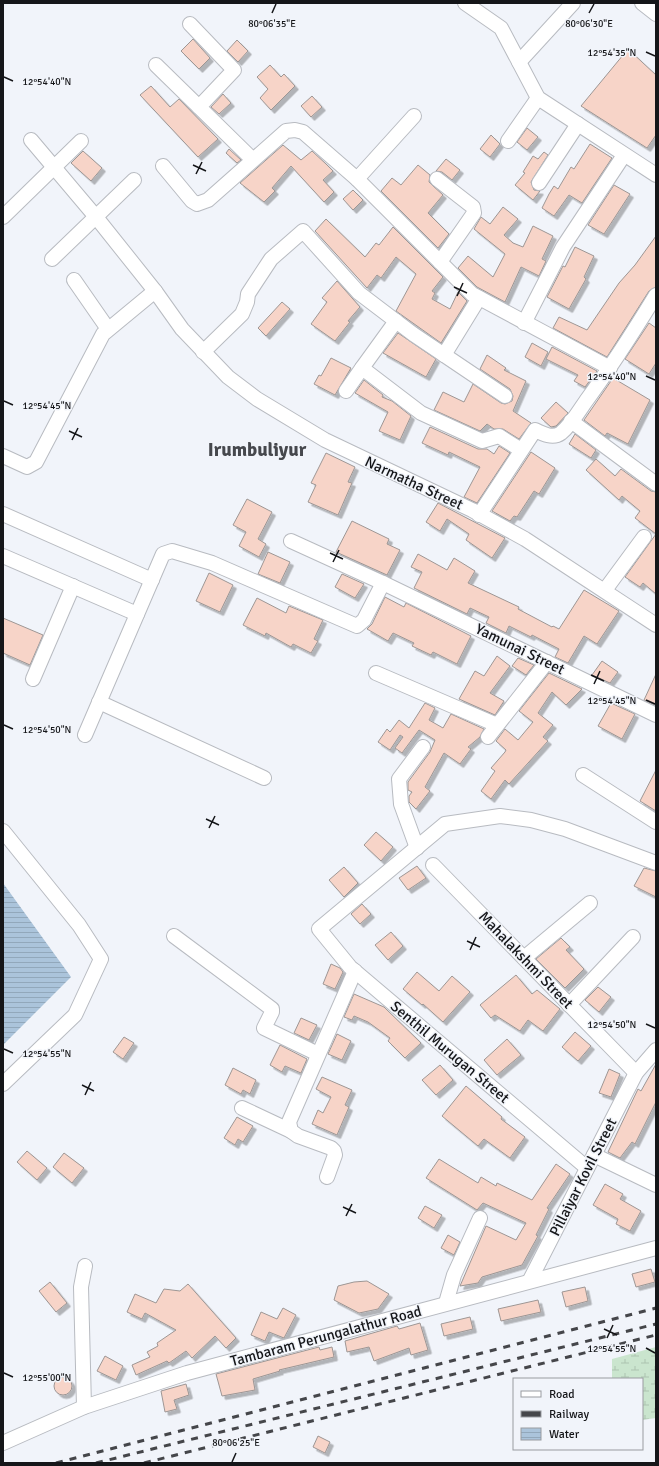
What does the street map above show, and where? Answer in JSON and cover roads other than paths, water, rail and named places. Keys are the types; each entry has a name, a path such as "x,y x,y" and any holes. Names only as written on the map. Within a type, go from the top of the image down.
{"street":[{"path":"465,3 501,28 538,98 656,175"},
{"path":"519,62 573,3"},
{"path":"642,3 656,14"},
{"path":"190,24 234,70 199,107"},
{"path":"156,65 252,159"},
{"path":"508,141 538,98"},
{"path":"357,179 414,116"},
{"path":"539,183 578,124"},
{"path":"164,166 192,201 197,204 208,200 252,159 286,131 295,130 302,132 357,179 472,294 610,368"},
{"name":"Narmatha Street","path":"31,140 56,167 96,217 155,291 182,329 228,377 256,399 325,440 472,510 525,539 605,590 656,625"},
{"path":"3,217 82,141"},
{"path":"524,323 563,247 624,155"},
{"path":"437,179 474,210 474,213 440,262"},
{"path":"52,259 134,180"},
{"path":"203,352 242,314 247,302 248,294 271,259 303,231 359,293 444,355 505,396"},
{"path":"74,280 108,329"},
{"path":"3,456 27,467 36,462 103,334 155,291"},
{"path":"479,515 535,430 546,435 553,436 561,433 571,421 610,368 656,295"},
{"path":"444,355 479,298"},
{"path":"346,391 396,321"},
{"path":"362,368 421,413 482,441 499,436 521,450"},
{"path":"571,421 656,484"},
{"path":"3,514 152,580"},
{"path":"605,590 644,537"},
{"name":"Yamunai Street","path":"291,541 383,583 656,715"},
{"path":"85,735 163,554 172,551 212,563 357,626 364,620 383,583"},
{"path":"3,556 137,614"},
{"path":"33,679 73,586"},
{"path":"488,738 547,662"},
{"path":"376,673 497,725"},
{"path":"99,702 264,778"},
{"path":"424,746 398,779 401,804 417,848 445,824 500,816 531,820 654,858"},
{"path":"584,775 656,822"},
{"path":"3,832 79,925 101,959 75,1015 3,1084"},
{"name":"Senthil Murugan Street","path":"417,848 319,929 355,971 587,1168"},
{"name":"Mahalakshmi Street","path":"433,865 636,1073"},
{"path":"524,958 590,903"},
{"path":"174,936 272,1009 264,1028 318,1054"},
{"path":"570,1005 633,937"},
{"path":"291,1131 289,1122 355,971"},
{"name":"Pillaiyar Kovil Street","path":"530,1280 636,1073 656,1050"},
{"path":"242,1108 291,1131 298,1136 331,1148 335,1155 327,1177"},
{"path":"594,1155 656,1185"},
{"path":"446,1303 454,1275 480,1218"},
{"name":"Tambaram Perungalathur Road","path":"3,1443 84,1407 187,1374 530,1280 656,1248"},
{"path":"84,1407 81,1288 85,1266"}],"water":[{"path":"3,883 71,977 3,1045"}],"railway":[{"path":"56,1463 656,1308"},
{"path":"96,1463 656,1324"},
{"path":"144,1463 656,1335"}],"district":[{"name":"Irumbuliyur","path":"257,449"}]}
